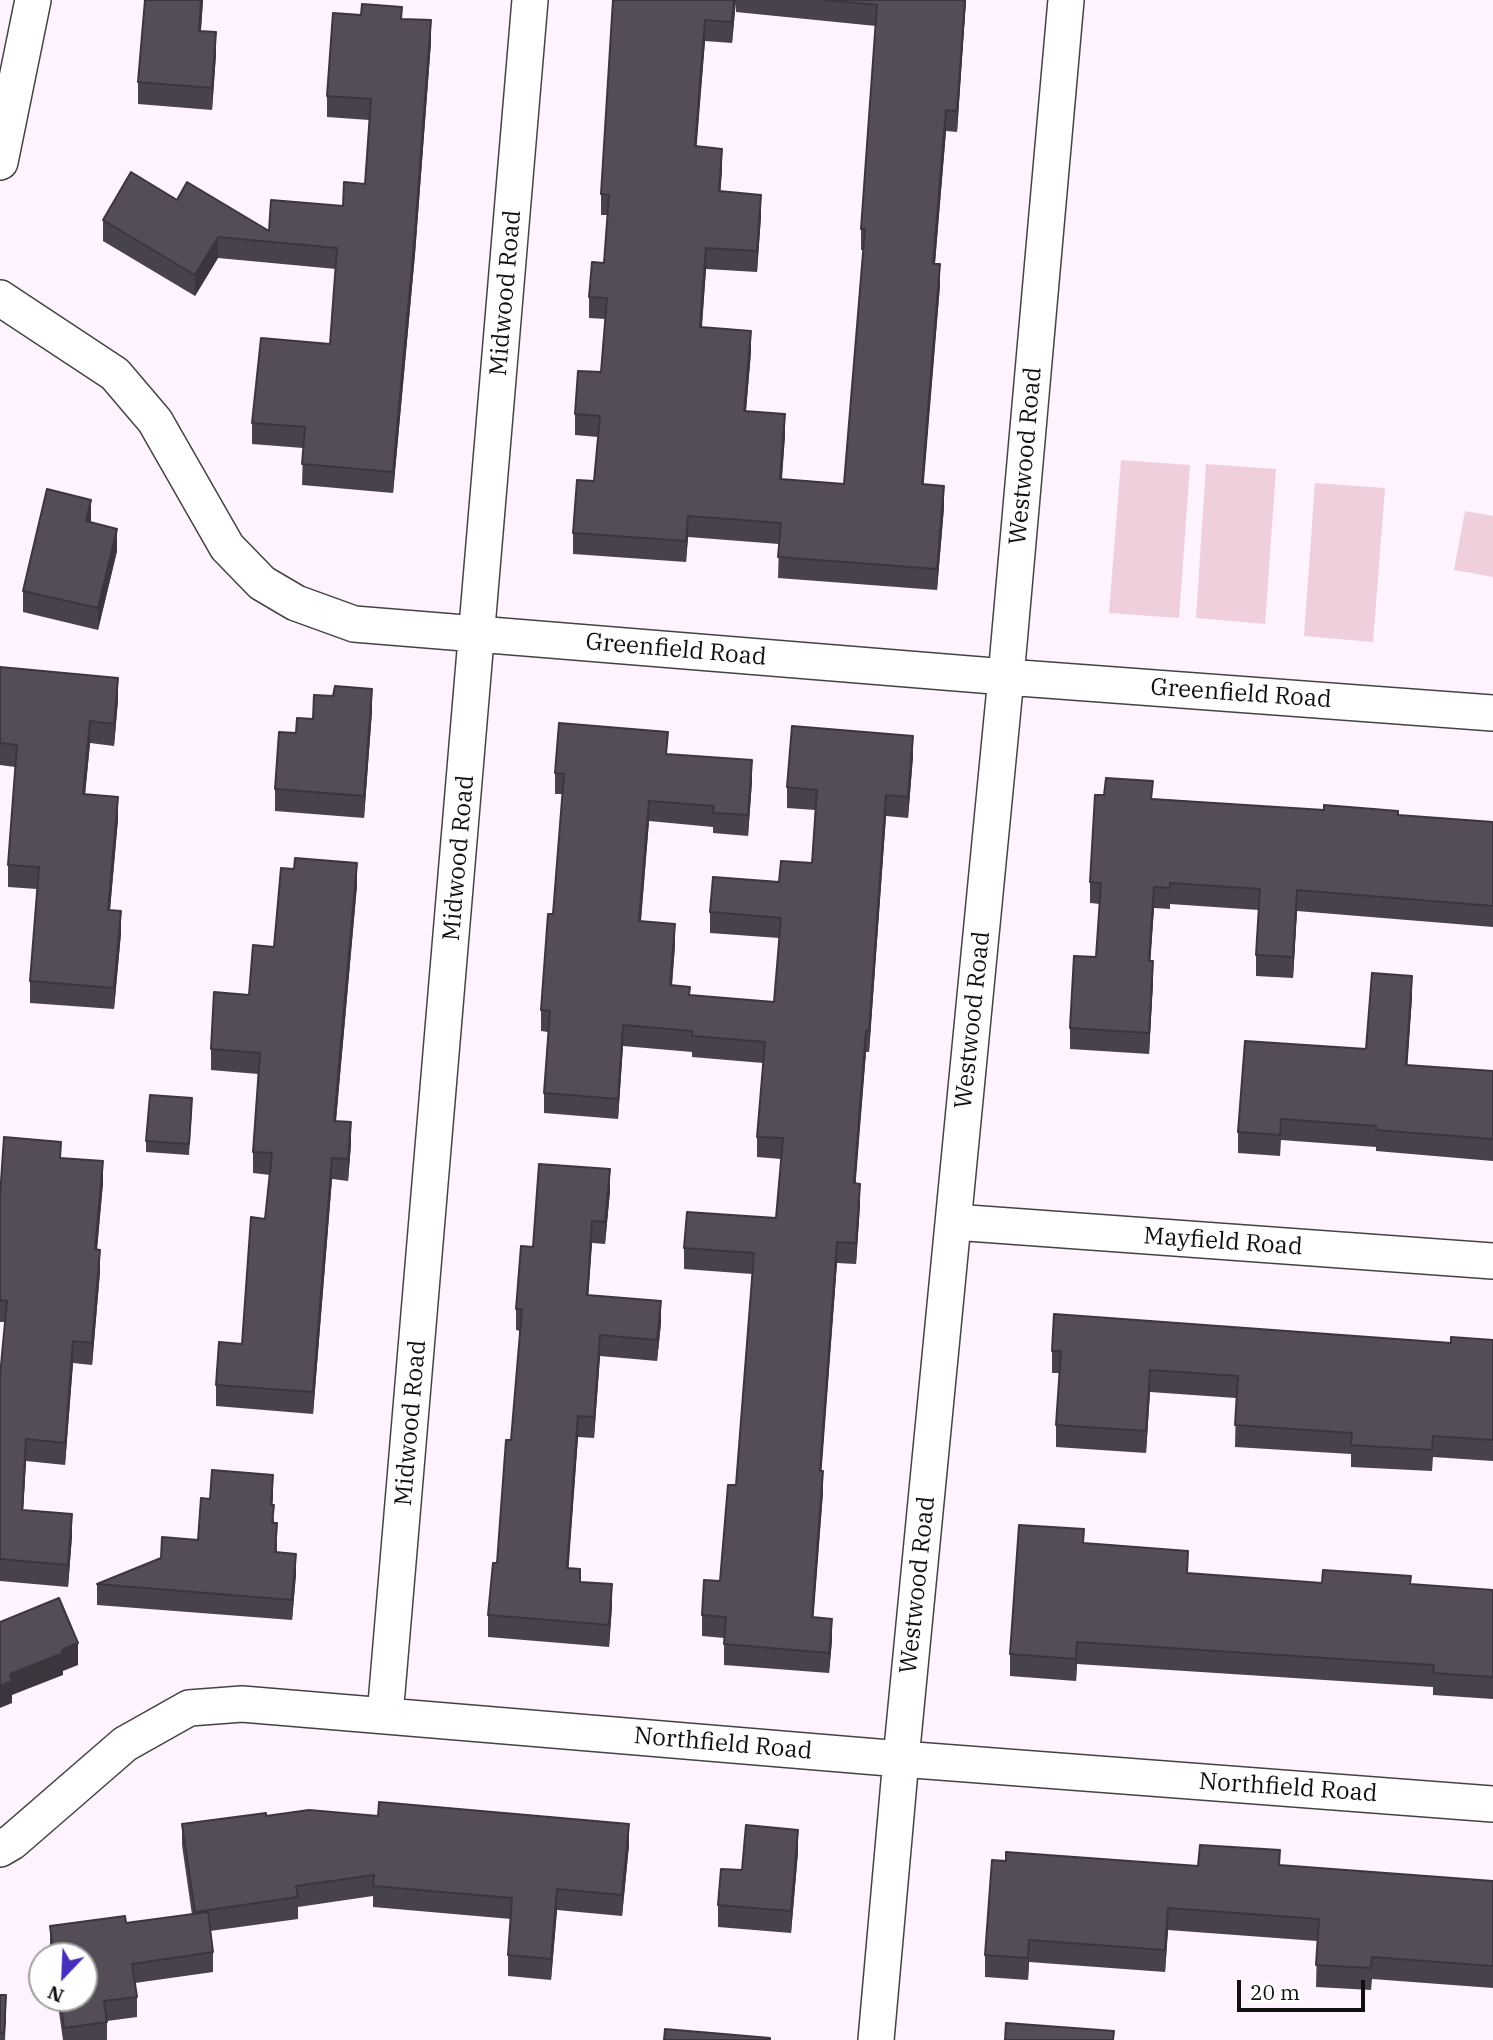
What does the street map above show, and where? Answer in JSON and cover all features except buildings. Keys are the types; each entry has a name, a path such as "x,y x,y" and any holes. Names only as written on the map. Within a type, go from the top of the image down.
{"street":[{"path":"0,162 33,0"},
{"name":"Midwood Road","path":"385,1716 530,0"},
{"name":"Westwood Road","path":"876,2040 1006,677 1066,0"},
{"name":"Greenfield Road","path":"0,298 115,374 155,421 227,547 262,583 296,603 354,624 1493,713"},
{"name":"Mayfield Road","path":"954,1222 1493,1261"},
{"name":"Northfield Road","path":"0,1849 12,1842 125,1744 189,1708 242,1704 901,1759 1493,1804"}],"shaded area":[{"path":"1121,460 1190,465 1179,618 1109,613"},
{"path":"1206,464 1276,469 1265,624 1196,618"},
{"path":"1315,483 1385,488 1373,642 1304,636"},
{"path":"1465,511 1493,516 1493,577 1454,570"}]}
